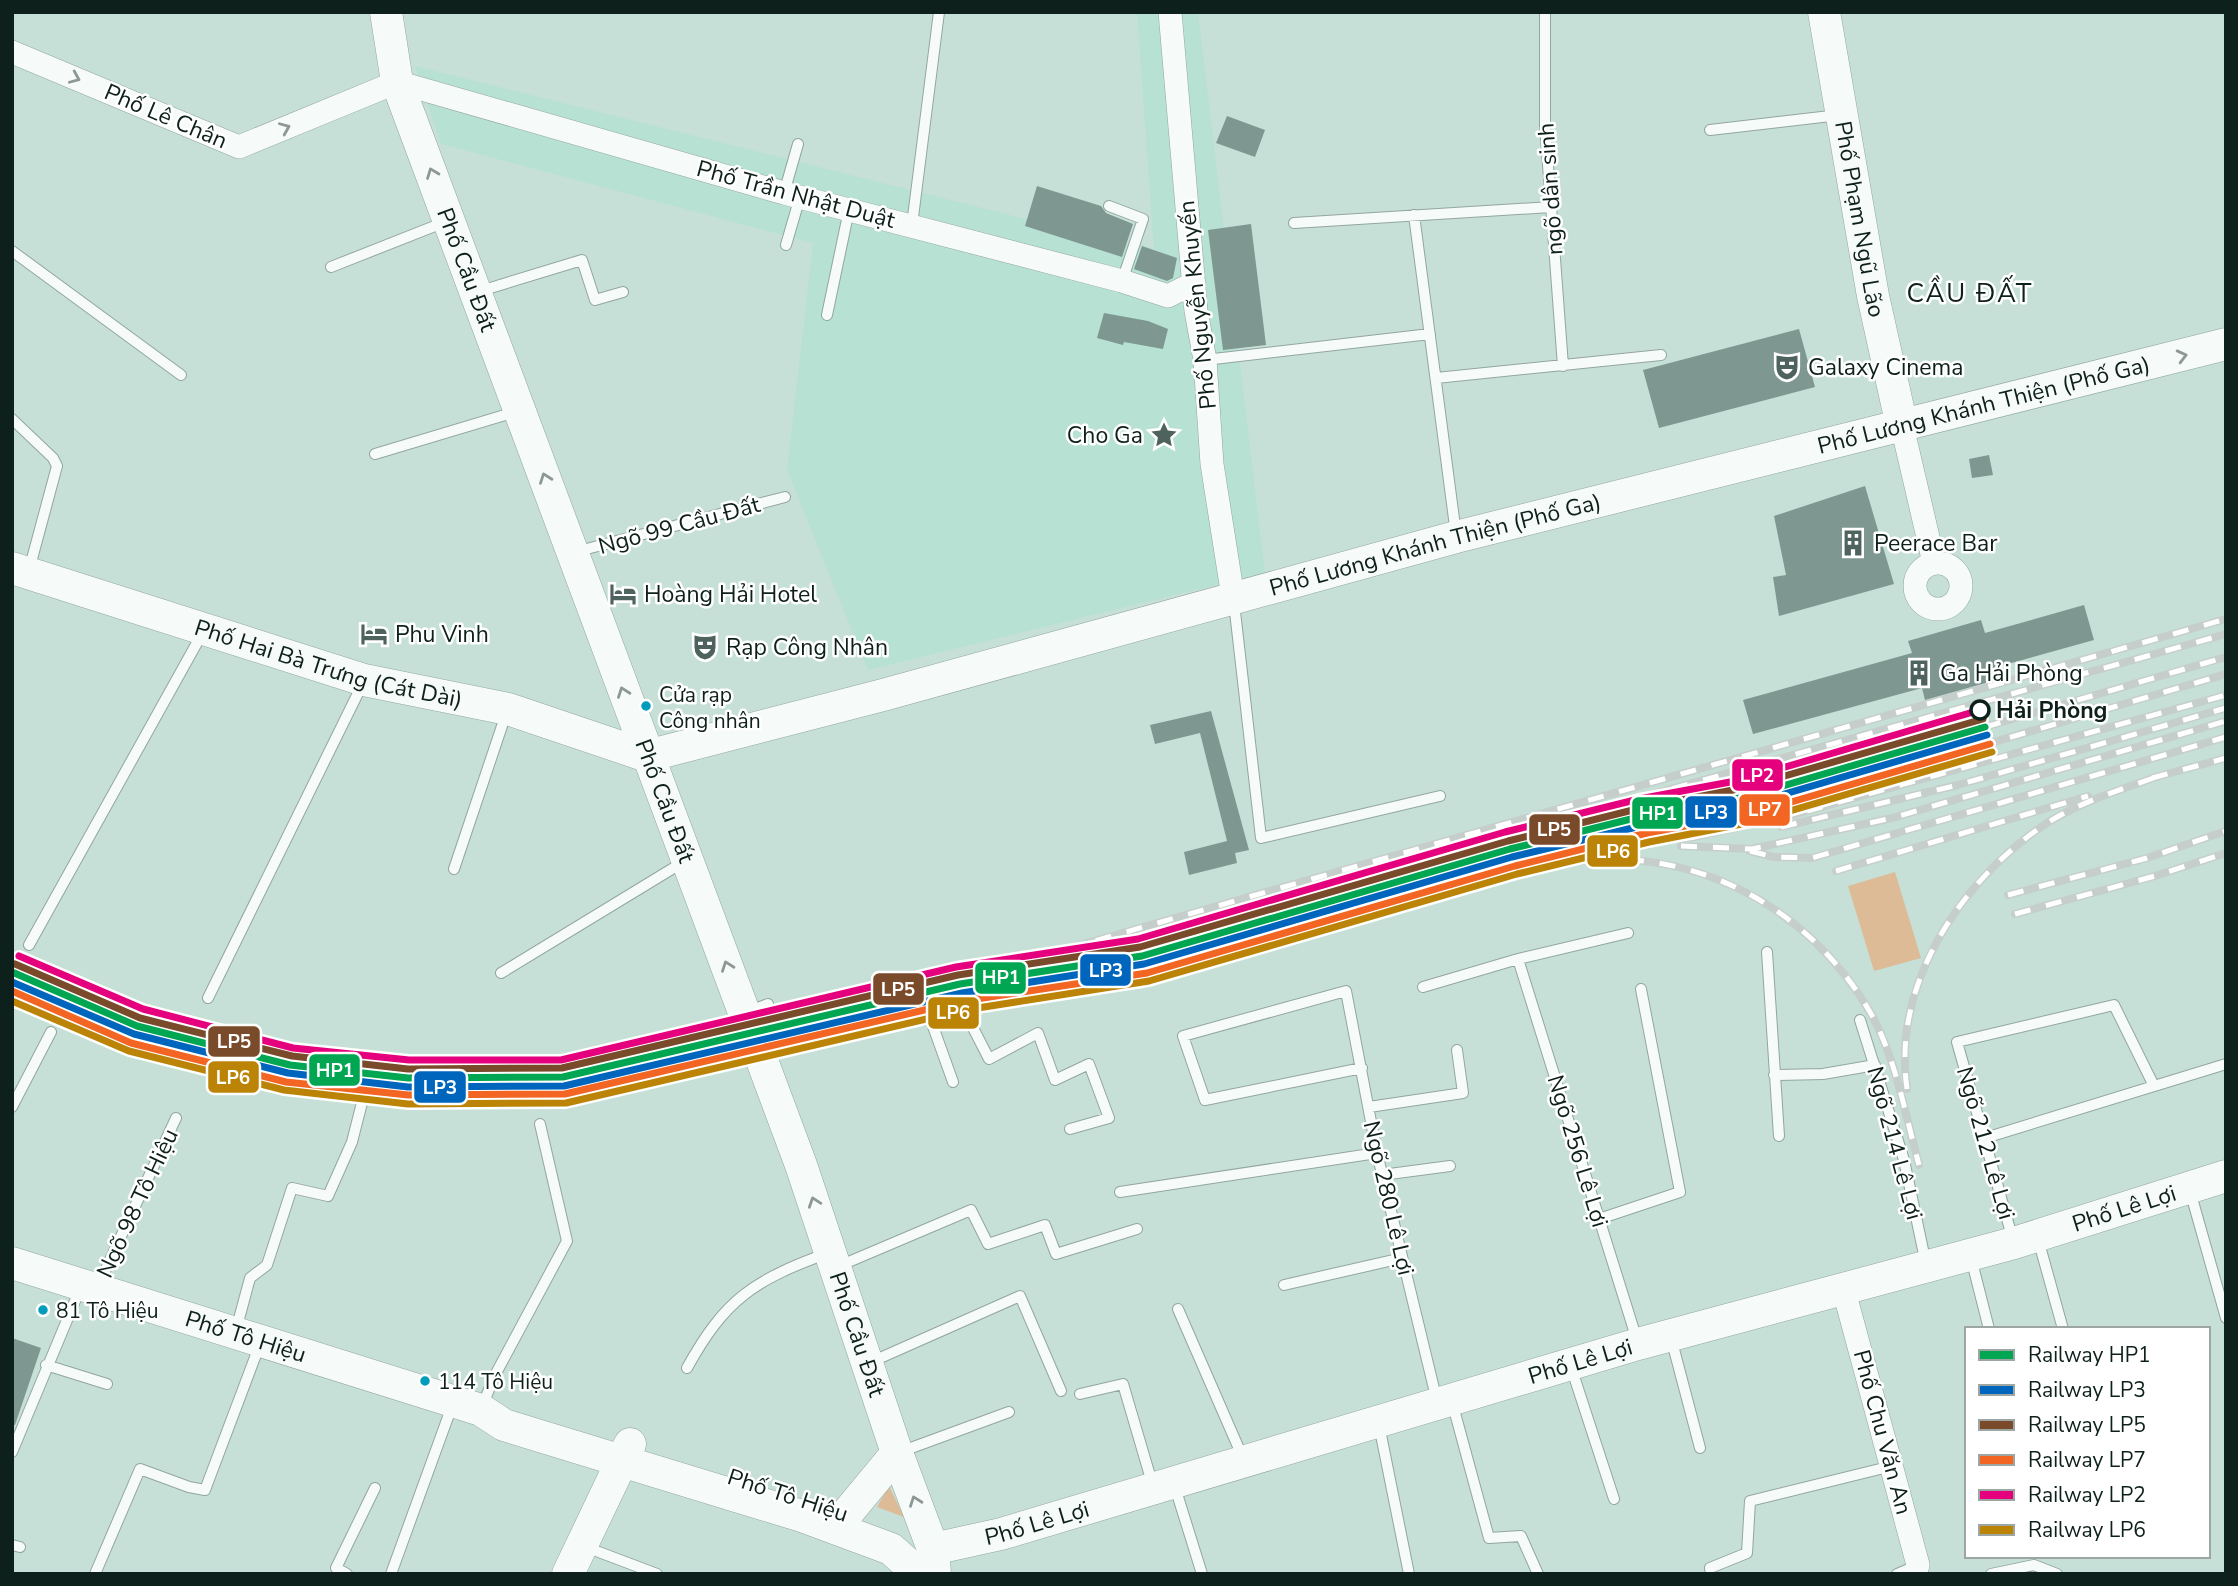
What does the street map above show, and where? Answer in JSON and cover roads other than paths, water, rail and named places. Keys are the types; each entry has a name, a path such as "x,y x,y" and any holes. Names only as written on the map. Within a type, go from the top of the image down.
{"main road":[{"name":"Phố Cầu Đất","path":"386,12 397,82 647,756 755,1023 869,1363 929,1565"},
{"name":"Phố Phạm Ngũ Lão","path":"1824,12 1873,296 1902,426"},
{"name":"Phố Lương Khánh Thiện (Phố Ga)","path":"647,756 883,695 1456,537 2226,345"},
{"name":"Phố Hai Bà Trưng (Cát Dài)","path":"20,570 364,680 508,709 647,756"},
{"name":"Phố Lê Lợi","path":"929,1565 1001,1534 1163,1484 1638,1344 1844,1291 2026,1240 2226,1176"},
{"name":"Phố Tô Hiệu","path":"12,1263 90,1285 467,1406 505,1425 625,1453 842,1521 929,1565"},
{"path":"568,1574 625,1453"},
{"path":"842,1521 897,1453"},
{"path":"929,1565 955,1574"}],"street":[{"name":"Phố Nguyễn Khuyến","path":"1170,12 1196,312 1205,360 1212,464 1233,597"},
{"name":"Phố Lê Chân","path":"12,52 239,147 397,82"},
{"name":"Phố Trần Nhật Duật","path":"397,82 792,195 1122,281 1168,296 1196,312"},
{"path":"1168,296 1194,283"},
{"path":"1902,426 1934,563"},
{"name":"Phố Chu Văn An","path":"1844,1291 1892,1466 1910,1571"}],"lane":[{"path":"912,225 939,12"},
{"name":"ngõ dân sinh","path":"1545,12 1545,125 1563,366"},
{"path":"1710,130 1842,115"},
{"path":"786,245 798,144"},
{"path":"1110,206 1143,219 1122,281"},
{"path":"1294,223 1551,207"},
{"path":"827,315 849,210"},
{"path":"1414,215 1456,537"},
{"path":"331,267 450,220"},
{"path":"12,251 181,375"},
{"path":"477,292 582,260 596,300 623,292"},
{"path":"1205,360 1430,334"},
{"path":"1436,378 1661,355"},
{"path":"375,454 520,411"},
{"path":"12,419 50,455 57,466 20,570"},
{"name":"Ngõ 99 Cầu Đất","path":"573,553 785,497"},
{"path":"1233,597 1261,838 1440,796"},
{"path":"29,945 204,629"},
{"path":"208,998 364,680"},
{"path":"454,869 508,709"},
{"path":"500,973 688,860"},
{"path":"1423,987 1518,959 1628,933"},
{"path":"1767,952 1779,1136"},
{"name":"Ngõ 256 Lê Lợi","path":"1518,959 1638,1344"},
{"path":"1599,1219 1680,1192 1641,989"},
{"name":"Ngõ 280 Lê Lợi","path":"1363,1068 1205,1100 1183,1036 1346,990 1363,1068 1377,1153 1402,1258 1444,1401 1489,1538 1521,1536 1538,1574"},
{"path":"12,992 128,1042 278,1082 432,1090 561,1084 755,1023"},
{"name":"Ngõ 212 Lê Lợi","path":"2062,1327 1984,1138 1957,1042 2114,1005 2154,1086"},
{"path":"930,1018 953,1082"},
{"path":"755,1023 764,1036 930,1018 969,1020 989,1059 1038,1033 1055,1080 1089,1064 1109,1118 1070,1129"},
{"name":"Ngõ 214 Lê Lợi","path":"1860,1020 1904,1160 1927,1267"},
{"path":"560,1070 755,1023 794,1022"},
{"path":"12,1107 51,1032"},
{"path":"1369,1107 1463,1093 1457,1050"},
{"path":"1984,1138 2226,1064"},
{"path":"1774,1075 1823,1074 1875,1065"},
{"path":"96,1574 140,1469 188,1487 205,1490 248,1337 250,1278 267,1265 292,1188 328,1196 352,1142 366,1087"},
{"name":"Ngõ 98 Tô Hiệu","path":"12,1452 46,1365 176,1118"},
{"path":"391,1574 467,1406 494,1377 568,1241 540,1124"},
{"path":"1121,1192 1377,1153"},
{"path":"1382,1175 1450,1166"},
{"path":"2189,1188 2226,1318"},
{"path":"687,1368 709,1328 745,1291 795,1265 834,1259 971,1210 988,1244 1045,1225 1056,1254 1137,1229"},
{"path":"1970,1255 1988,1327"},
{"path":"1284,1285 1402,1258"},
{"path":"869,1363 1020,1296 1061,1391"},
{"path":"1178,1309 1245,1460"},
{"path":"1671,1336 1700,1448"},
{"path":"46,1365 107,1384"},
{"path":"1570,1365 1614,1499"},
{"path":"1080,1394 1123,1384 1202,1574"},
{"path":"897,1453 1009,1412"},
{"path":"1379,1422 1409,1574"},
{"path":"1711,1574 1710,1568 1747,1553 1750,1501 1892,1466"},
{"path":"347,1574 336,1568 375,1488"},
{"path":"580,1545 657,1574"},
{"path":"1991,1574 2034,1566 2057,1574"}],"railway":[{"path":"912,996 1031,959 2226,619"},
{"path":"1087,953 1234,916 1614,805 2226,634"},
{"path":"1985,727 2226,657"},
{"path":"1142,956 1338,922 1571,853 1782,804 2226,674"},
{"path":"1650,841 1694,837 1796,814 2226,695"},
{"path":"1781,827 1958,785 2226,708"},
{"path":"1681,846 1752,849 1892,818 2226,721"},
{"path":"1750,851 1774,857 1812,858 2226,737"},
{"path":"2152,778 2226,758"},
{"path":"1907,1089 1905,1050 1910,1012 1921,975 1938,940 1983,877 2011,850 2055,818 2083,804 2159,776"},
{"path":"1836,871 2088,796"},
{"path":"2008,895 2147,858 2226,831"},
{"path":"2015,914 2155,876 2226,853"},
{"path":"1564,863 1610,859 1656,863 1699,873 1740,890 1778,912 1813,940 1844,974 1879,1030 1899,1087 1919,1165"},
{"path":"1314,918 1424,886"}],"rail line":[{"name":"LP2","path":"19,956 143,1009 293,1048 409,1060 561,1060 956,967 1138,939 1505,832 1639,799 1741,780 1980,710"},
{"name":"LP5","path":"15,964 140,1018 292,1056 408,1069 562,1068 958,975 1140,947 1508,841 1641,808 1743,788 1983,719"},
{"name":"HP1","path":"12,972 137,1026 290,1065 408,1078 563,1077 960,984 1142,956 1510,849 1643,816 1745,797 1985,727"},
{"name":"LP3","path":"12,982 134,1034 288,1073 408,1087 564,1086 962,993 1144,964 1512,857 1645,825 1747,805 1987,735"},
{"name":"LP7","path":"12,991 131,1043 286,1082 408,1095 565,1094 963,1001 1147,973 1515,866 1647,833 1750,814 1990,744"},
{"name":"LP6","path":"12,1001 129,1051 284,1090 408,1104 566,1103 965,1010 1149,981 1517,874 1649,842 1752,822 1992,752"}],"place":[{"name":"Galaxy Cinema","path":"1787,367"},
{"name":"Cho Ga","path":"1164,435"},
{"name":"Peerace Bar","path":"1853,543"},
{"name":"Hoàng Hải Hotel","path":"623,594"},
{"name":"Phu Vinh","path":"374,634"},
{"name":"Rạp Công Nhân","path":"705,647"},
{"name":"Ga Hải Phòng","path":"1919,673"},
{"name":"Cửa rạp Công nhân","path":"646,706"},
{"name":"Hải Phòng","path":"1980,710"},
{"name":"81 Tô Hiệu","path":"43,1310"},
{"name":"114 Tô Hiệu","path":"425,1381"}],"district":[{"name":"CẦU ĐẤT","path":"1970,293"}]}
